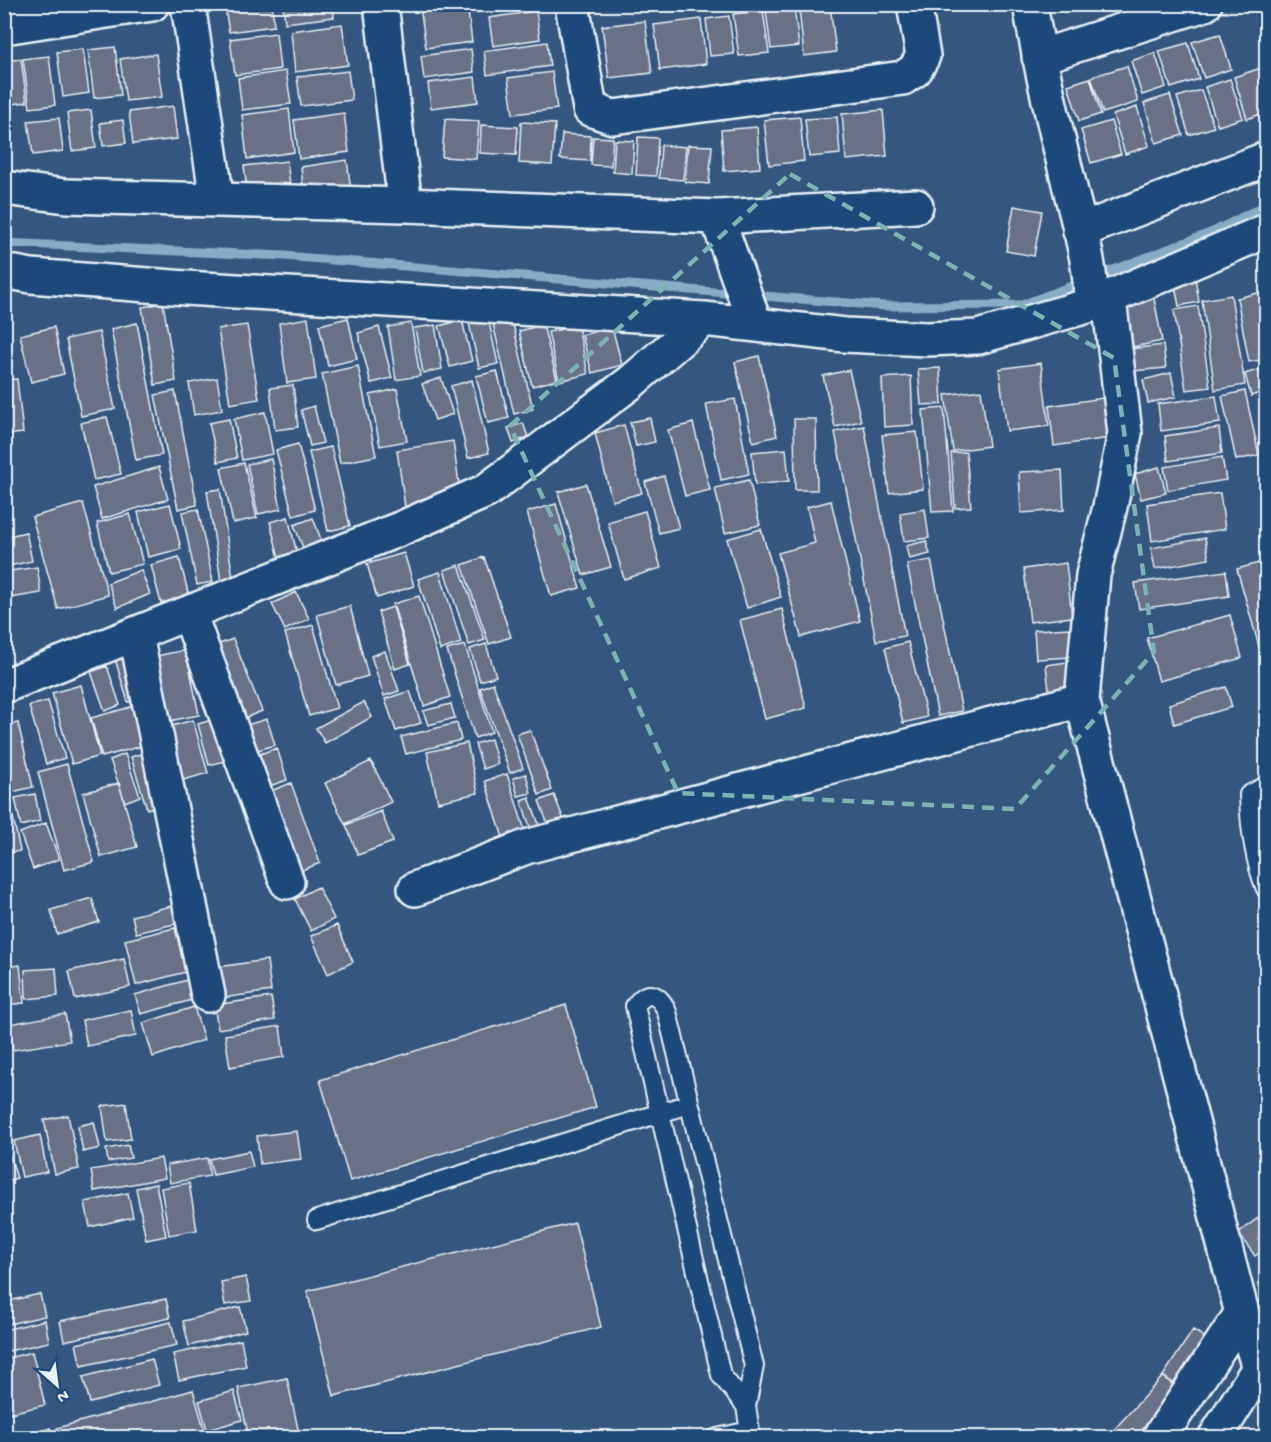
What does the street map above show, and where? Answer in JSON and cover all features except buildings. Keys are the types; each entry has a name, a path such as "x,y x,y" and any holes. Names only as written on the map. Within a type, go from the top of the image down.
{"street":[{"path":"4,27 152,4"},
{"path":"188,4 217,200"},
{"path":"381,4 405,205"},
{"path":"572,4 590,109 613,117 903,78 915,70 923,56 914,4"},
{"path":"1030,4 1039,57 1097,298 1125,433 1093,575 1082,700 1253,1343 1215,1437"},
{"path":"1039,57 1205,4"},
{"path":"1082,240 1266,159"},
{"path":"4,188 66,196 405,205 721,229 916,206"},
{"path":"721,229 751,312"},
{"path":"4,271 31,276 186,288 704,319 751,312 845,335 926,339 978,337 1097,298 1266,231"},
{"path":"4,687 402,528 486,491 630,383 704,319"},
{"path":"189,613 287,882"},
{"path":"136,636 208,995"},
{"path":"415,889 526,847 1082,700"},
{"path":"1159,1437 1253,1343"}],"lane":[{"path":"1266,786 1249,795 1250,826 1259,871 1266,889"},
{"path":"717,1437 751,1434 746,1406 754,1366 667,1012 663,1002 656,996 649,995 641,998 635,1006 662,1112 721,1375 746,1406"},
{"path":"317,1220 689,1104"}],"highlighted area":[{"path":"790,174 1114,358 1154,652 1015,809 678,793 510,426"}],"waterway":[{"path":"752,295 884,306 1022,305 1213,232 1266,205"},
{"path":"4,243 285,256 738,294"},
{"path":"1253,1327 1266,1314"}]}
